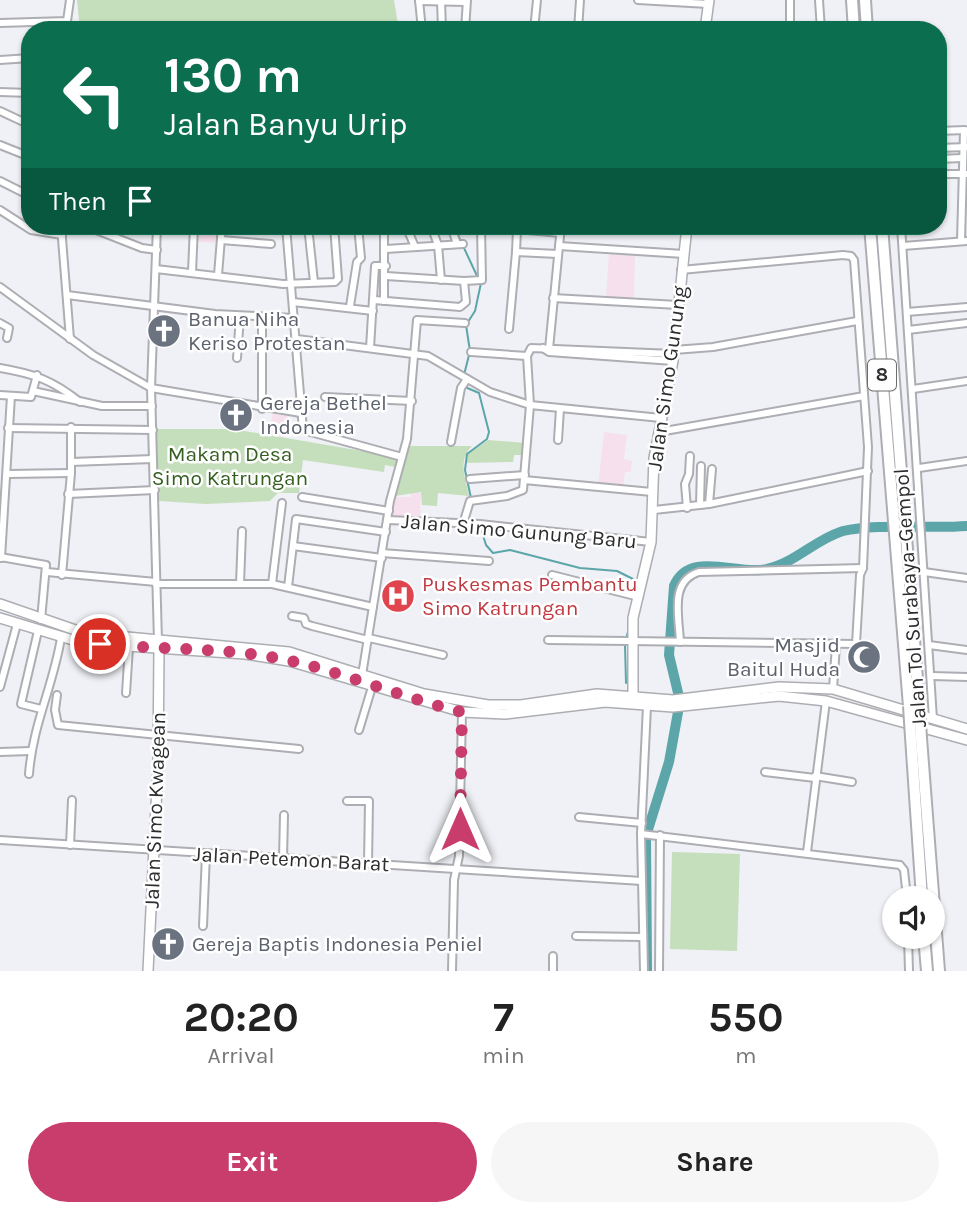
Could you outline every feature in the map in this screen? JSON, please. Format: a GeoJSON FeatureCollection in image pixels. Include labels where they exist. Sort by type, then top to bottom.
{"type":"FeatureCollection","features":[{"type":"Feature","properties":{"kind":"highway"},"geometry":{"type":"LineString","coordinates":[[852,0],[853,21]]}},
{"type":"Feature","properties":{"kind":"highway"},"geometry":{"type":"LineString","coordinates":[[865,0],[866,21]]}},
{"type":"Feature","properties":{"kind":"highway","name":"Jalan Tol Surabaya–Gempol"},"geometry":{"type":"LineString","coordinates":[[871,235],[914,705],[922,886]]}},
{"type":"Feature","properties":{"kind":"highway","name":"Jalan Tol Surabaya–Gempol"},"geometry":{"type":"LineString","coordinates":[[883,235],[899,528]]}},
{"type":"Feature","properties":{"kind":"highway","name":"Jalan Tol Surabaya–Gempol"},"geometry":{"type":"LineString","coordinates":[[916,738],[939,971]]}},
{"type":"Feature","properties":{"kind":"highway"},"geometry":{"type":"LineString","coordinates":[[925,949],[927,971]]}},
{"type":"Feature","properties":{"kind":"main road"},"geometry":{"type":"LineString","coordinates":[[706,21],[708,2]]}},
{"type":"Feature","properties":{"kind":"main road","name":"Jalan Simo Gunung"},"geometry":{"type":"LineString","coordinates":[[633,694],[627,641],[651,542],[654,510],[652,492],[661,418],[673,355],[686,235]]}},
{"type":"Feature","properties":{"kind":"main road"},"geometry":{"type":"LineString","coordinates":[[0,604],[84,634],[319,659],[424,694],[488,705],[532,704],[597,694],[633,694],[673,704]]}},
{"type":"Feature","properties":{"kind":"main road"},"geometry":{"type":"LineString","coordinates":[[0,618],[61,638],[130,647],[158,641]]}},
{"type":"Feature","properties":{"kind":"main road","name":"Jalan Simo Kwagean"},"geometry":{"type":"LineString","coordinates":[[148,971],[159,733],[158,641]]}},
{"type":"Feature","properties":{"kind":"main road"},"geometry":{"type":"LineString","coordinates":[[261,652],[462,712],[505,715],[605,702],[647,706],[779,691],[833,689],[967,729]]}},
{"type":"Feature","properties":{"kind":"main road"},"geometry":{"type":"LineString","coordinates":[[779,691],[967,740]]}},
{"type":"Feature","properties":{"kind":"street"},"geometry":{"type":"LineString","coordinates":[[66,21],[70,0]]}},
{"type":"Feature","properties":{"kind":"street"},"geometry":{"type":"LineString","coordinates":[[421,21],[419,0],[466,1],[465,21]]}},
{"type":"Feature","properties":{"kind":"street"},"geometry":{"type":"LineString","coordinates":[[535,21],[537,0]]}},
{"type":"Feature","properties":{"kind":"street"},"geometry":{"type":"LineString","coordinates":[[579,21],[580,0]]}},
{"type":"Feature","properties":{"kind":"street"},"geometry":{"type":"LineString","coordinates":[[638,0],[708,2]]}},
{"type":"Feature","properties":{"kind":"street"},"geometry":{"type":"LineString","coordinates":[[790,0],[790,21]]}},
{"type":"Feature","properties":{"kind":"street"},"geometry":{"type":"LineString","coordinates":[[819,0],[820,21]]}},
{"type":"Feature","properties":{"kind":"street"},"geometry":{"type":"LineString","coordinates":[[441,1],[442,21]]}},
{"type":"Feature","properties":{"kind":"street"},"geometry":{"type":"LineString","coordinates":[[0,23],[21,25]]}},
{"type":"Feature","properties":{"kind":"street"},"geometry":{"type":"LineString","coordinates":[[0,60],[21,59]]}},
{"type":"Feature","properties":{"kind":"street"},"geometry":{"type":"LineString","coordinates":[[0,92],[21,93]]}},
{"type":"Feature","properties":{"kind":"street"},"geometry":{"type":"LineString","coordinates":[[0,111],[21,121]]}},
{"type":"Feature","properties":{"kind":"street"},"geometry":{"type":"LineString","coordinates":[[902,246],[964,241],[966,130],[947,131]]}},
{"type":"Feature","properties":{"kind":"street"},"geometry":{"type":"LineString","coordinates":[[0,145],[21,153]]}},
{"type":"Feature","properties":{"kind":"street"},"geometry":{"type":"LineString","coordinates":[[947,157],[964,152]]}},
{"type":"Feature","properties":{"kind":"street"},"geometry":{"type":"LineString","coordinates":[[0,181],[21,192]]}},
{"type":"Feature","properties":{"kind":"street"},"geometry":{"type":"LineString","coordinates":[[0,210],[21,224]]}},
{"type":"Feature","properties":{"kind":"street"},"geometry":{"type":"LineString","coordinates":[[62,235],[70,339]]}},
{"type":"Feature","properties":{"kind":"street"},"geometry":{"type":"LineString","coordinates":[[109,235],[142,248],[157,250]]}},
{"type":"Feature","properties":{"kind":"street"},"geometry":{"type":"LineString","coordinates":[[157,235],[151,388],[158,641]]}},
{"type":"Feature","properties":{"kind":"street"},"geometry":{"type":"LineString","coordinates":[[192,272],[194,235]]}},
{"type":"Feature","properties":{"kind":"street"},"geometry":{"type":"LineString","coordinates":[[218,275],[221,235]]}},
{"type":"Feature","properties":{"kind":"street"},"geometry":{"type":"LineString","coordinates":[[287,235],[301,413],[305,432],[402,457]]}},
{"type":"Feature","properties":{"kind":"street"},"geometry":{"type":"LineString","coordinates":[[309,235],[314,282]]}},
{"type":"Feature","properties":{"kind":"street"},"geometry":{"type":"LineString","coordinates":[[156,269],[292,284],[335,282],[338,279],[335,235]]}},
{"type":"Feature","properties":{"kind":"street"},"geometry":{"type":"LineString","coordinates":[[350,306],[357,262],[361,258],[359,235]]}},
{"type":"Feature","properties":{"kind":"street"},"geometry":{"type":"LineString","coordinates":[[384,301],[385,235]]}},
{"type":"Feature","properties":{"kind":"street"},"geometry":{"type":"LineString","coordinates":[[409,235],[415,247]]}},
{"type":"Feature","properties":{"kind":"street"},"geometry":{"type":"LineString","coordinates":[[434,235],[438,245],[441,280]]}},
{"type":"Feature","properties":{"kind":"street"},"geometry":{"type":"LineString","coordinates":[[386,249],[460,244],[455,235]]}},
{"type":"Feature","properties":{"kind":"street"},"geometry":{"type":"LineString","coordinates":[[386,276],[480,281],[481,235]]}},
{"type":"Feature","properties":{"kind":"street"},"geometry":{"type":"LineString","coordinates":[[509,329],[517,235]]}},
{"type":"Feature","properties":{"kind":"street"},"geometry":{"type":"LineString","coordinates":[[547,349],[560,235]]}},
{"type":"Feature","properties":{"kind":"street"},"geometry":{"type":"LineString","coordinates":[[901,235],[919,468],[933,719]]}},
{"type":"Feature","properties":{"kind":"street"},"geometry":{"type":"LineString","coordinates":[[221,240],[271,244]]}},
{"type":"Feature","properties":{"kind":"street"},"geometry":{"type":"LineString","coordinates":[[516,252],[559,250],[684,254]]}},
{"type":"Feature","properties":{"kind":"street"},"geometry":{"type":"LineString","coordinates":[[548,640],[856,644],[868,471],[856,277],[851,256],[681,270]]}},
{"type":"Feature","properties":{"kind":"street"},"geometry":{"type":"LineString","coordinates":[[370,348],[374,266],[386,266]]}},
{"type":"Feature","properties":{"kind":"street"},"geometry":{"type":"LineString","coordinates":[[374,300],[460,307],[466,302],[464,281]]}},
{"type":"Feature","properties":{"kind":"street"},"geometry":{"type":"LineString","coordinates":[[0,287],[70,339],[151,388],[262,409],[301,413]]}},
{"type":"Feature","properties":{"kind":"street"},"geometry":{"type":"LineString","coordinates":[[66,295],[240,316],[294,318]]}},
{"type":"Feature","properties":{"kind":"street"},"geometry":{"type":"LineString","coordinates":[[553,298],[678,305]]}},
{"type":"Feature","properties":{"kind":"street"},"geometry":{"type":"LineString","coordinates":[[293,302],[350,306],[373,311]]}},
{"type":"Feature","properties":{"kind":"street"},"geometry":{"type":"LineString","coordinates":[[907,312],[967,307]]}},
{"type":"Feature","properties":{"kind":"street"},"geometry":{"type":"LineString","coordinates":[[237,358],[240,316]]}},
{"type":"Feature","properties":{"kind":"street"},"geometry":{"type":"LineString","coordinates":[[262,318],[262,409]]}},
{"type":"Feature","properties":{"kind":"street"},"geometry":{"type":"LineString","coordinates":[[362,675],[389,511],[412,401],[418,319],[465,323]]}},
{"type":"Feature","properties":{"kind":"street"},"geometry":{"type":"LineString","coordinates":[[466,524],[471,501],[521,492],[530,405],[527,356],[531,349],[673,355],[857,321]]}},
{"type":"Feature","properties":{"kind":"street"},"geometry":{"type":"LineString","coordinates":[[0,323],[9,328],[6,338]]}},
{"type":"Feature","properties":{"kind":"street"},"geometry":{"type":"LineString","coordinates":[[908,330],[967,323]]}},
{"type":"Feature","properties":{"kind":"street"},"geometry":{"type":"LineString","coordinates":[[297,339],[414,352],[444,363],[464,380],[505,398],[530,405],[661,418]]}},
{"type":"Feature","properties":{"kind":"street"},"geometry":{"type":"LineString","coordinates":[[471,352],[527,356]]}},
{"type":"Feature","properties":{"kind":"street"},"geometry":{"type":"LineString","coordinates":[[0,368],[37,375],[56,383],[82,403]]}},
{"type":"Feature","properties":{"kind":"street"},"geometry":{"type":"LineString","coordinates":[[0,395],[30,398],[37,375]]}},
{"type":"Feature","properties":{"kind":"street"},"geometry":{"type":"LineString","coordinates":[[450,442],[464,380]]}},
{"type":"Feature","properties":{"kind":"street"},"geometry":{"type":"LineString","coordinates":[[913,389],[967,381]]}},
{"type":"Feature","properties":{"kind":"street"},"geometry":{"type":"LineString","coordinates":[[33,391],[82,403],[152,406]]}},
{"type":"Feature","properties":{"kind":"street"},"geometry":{"type":"LineString","coordinates":[[11,396],[4,455],[8,474],[1,557],[44,564],[47,572],[41,620]]}},
{"type":"Feature","properties":{"kind":"street"},"geometry":{"type":"LineString","coordinates":[[659,432],[864,396]]}},
{"type":"Feature","properties":{"kind":"street"},"geometry":{"type":"LineString","coordinates":[[325,397],[412,401]]}},
{"type":"Feature","properties":{"kind":"street"},"geometry":{"type":"LineString","coordinates":[[558,440],[559,408]]}},
{"type":"Feature","properties":{"kind":"street"},"geometry":{"type":"LineString","coordinates":[[0,423],[8,426],[71,427],[88,431],[153,430]]}},
{"type":"Feature","properties":{"kind":"street"},"geometry":{"type":"LineString","coordinates":[[62,575],[71,473],[71,427]]}},
{"type":"Feature","properties":{"kind":"street"},"geometry":{"type":"LineString","coordinates":[[687,508],[685,484],[690,474],[691,456]]}},
{"type":"Feature","properties":{"kind":"street"},"geometry":{"type":"LineString","coordinates":[[71,462],[153,459]]}},
{"type":"Feature","properties":{"kind":"street"},"geometry":{"type":"LineString","coordinates":[[919,468],[967,461]]}},
{"type":"Feature","properties":{"kind":"street"},"geometry":{"type":"LineString","coordinates":[[700,505],[701,466]]}},
{"type":"Feature","properties":{"kind":"street"},"geometry":{"type":"LineString","coordinates":[[709,504],[712,469]]}},
{"type":"Feature","properties":{"kind":"street"},"geometry":{"type":"LineString","coordinates":[[654,510],[709,504],[868,471]]}},
{"type":"Feature","properties":{"kind":"street"},"geometry":{"type":"LineString","coordinates":[[8,474],[71,473]]}},
{"type":"Feature","properties":{"kind":"street"},"geometry":{"type":"LineString","coordinates":[[470,478],[524,477],[652,492]]}},
{"type":"Feature","properties":{"kind":"street"},"geometry":{"type":"LineString","coordinates":[[68,495],[155,489]]}},
{"type":"Feature","properties":{"kind":"street"},"geometry":{"type":"LineString","coordinates":[[302,497],[389,511]]}},
{"type":"Feature","properties":{"kind":"street"},"geometry":{"type":"LineString","coordinates":[[272,584],[282,503]]}},
{"type":"Feature","properties":{"kind":"street"},"geometry":{"type":"LineString","coordinates":[[288,587],[297,519],[386,532]]}},
{"type":"Feature","properties":{"kind":"street","name":"Jalan Simo Gunung Baru"},"geometry":{"type":"LineString","coordinates":[[388,520],[466,524],[651,542]]}},
{"type":"Feature","properties":{"kind":"street"},"geometry":{"type":"LineString","coordinates":[[240,584],[242,531]]}},
{"type":"Feature","properties":{"kind":"street"},"geometry":{"type":"LineString","coordinates":[[293,547],[489,561]]}},
{"type":"Feature","properties":{"kind":"street"},"geometry":{"type":"LineString","coordinates":[[674,642],[679,587],[688,575],[699,572],[863,568]]}},
{"type":"Feature","properties":{"kind":"street"},"geometry":{"type":"LineString","coordinates":[[47,572],[156,583],[272,584],[373,607]]}},
{"type":"Feature","properties":{"kind":"street"},"geometry":{"type":"LineString","coordinates":[[924,572],[967,578]]}},
{"type":"Feature","properties":{"kind":"street"},"geometry":{"type":"LineString","coordinates":[[552,575],[637,596]]}},
{"type":"Feature","properties":{"kind":"street"},"geometry":{"type":"LineString","coordinates":[[292,615],[304,618],[306,624],[312,626],[443,655]]}},
{"type":"Feature","properties":{"kind":"street"},"geometry":{"type":"LineString","coordinates":[[0,687],[18,624]]}},
{"type":"Feature","properties":{"kind":"street"},"geometry":{"type":"LineString","coordinates":[[38,631],[21,704],[41,709]]}},
{"type":"Feature","properties":{"kind":"street"},"geometry":{"type":"LineString","coordinates":[[29,774],[31,751],[41,709],[50,690],[61,638]]}},
{"type":"Feature","properties":{"kind":"street"},"geometry":{"type":"LineString","coordinates":[[833,689],[836,645]]}},
{"type":"Feature","properties":{"kind":"street"},"geometry":{"type":"LineString","coordinates":[[929,645],[967,650]]}},
{"type":"Feature","properties":{"kind":"street"},"geometry":{"type":"LineString","coordinates":[[126,693],[130,647]]}},
{"type":"Feature","properties":{"kind":"street"},"geometry":{"type":"LineString","coordinates":[[932,676],[967,677]]}},
{"type":"Feature","properties":{"kind":"street"},"geometry":{"type":"LineString","coordinates":[[359,730],[372,687]]}},
{"type":"Feature","properties":{"kind":"street"},"geometry":{"type":"LineString","coordinates":[[57,695],[54,710],[58,725],[128,733],[159,733],[299,750]]}},
{"type":"Feature","properties":{"kind":"street"},"geometry":{"type":"LineString","coordinates":[[807,852],[825,701]]}},
{"type":"Feature","properties":{"kind":"street"},"geometry":{"type":"LineString","coordinates":[[644,971],[642,822],[647,706]]}},
{"type":"Feature","properties":{"kind":"street"},"geometry":{"type":"LineString","coordinates":[[452,971],[456,869],[460,856],[462,712]]}},
{"type":"Feature","properties":{"kind":"street"},"geometry":{"type":"LineString","coordinates":[[0,752],[31,751]]}},
{"type":"Feature","properties":{"kind":"street"},"geometry":{"type":"LineString","coordinates":[[765,772],[852,782]]}},
{"type":"Feature","properties":{"kind":"street"},"geometry":{"type":"LineString","coordinates":[[70,845],[72,800]]}},
{"type":"Feature","properties":{"kind":"street"},"geometry":{"type":"LineString","coordinates":[[347,800],[369,801],[368,864]]}},
{"type":"Feature","properties":{"kind":"street"},"geometry":{"type":"LineString","coordinates":[[283,859],[284,815]]}},
{"type":"Feature","properties":{"kind":"street"},"geometry":{"type":"LineString","coordinates":[[579,817],[642,822]]}},
{"type":"Feature","properties":{"kind":"street"},"geometry":{"type":"LineString","coordinates":[[643,834],[807,852],[902,866],[905,886]]}},
{"type":"Feature","properties":{"kind":"street"},"geometry":{"type":"LineString","coordinates":[[658,835],[659,971]]}},
{"type":"Feature","properties":{"kind":"street","name":"Jalan Petemon Barat"},"geometry":{"type":"LineString","coordinates":[[0,841],[642,881]]}},
{"type":"Feature","properties":{"kind":"street"},"geometry":{"type":"LineString","coordinates":[[203,926],[206,854]]}},
{"type":"Feature","properties":{"kind":"street"},"geometry":{"type":"LineString","coordinates":[[576,936],[642,937]]}},
{"type":"Feature","properties":{"kind":"street"},"geometry":{"type":"LineString","coordinates":[[908,949],[909,971]]}},
{"type":"Feature","properties":{"kind":"street"},"geometry":{"type":"LineString","coordinates":[[553,956],[553,971]]}},
{"type":"Feature","properties":{"kind":"shaded area"},"geometry":{"type":"Polygon","coordinates":[[[194,235],[220,235],[220,243],[194,242],[194,235]]]}},
{"type":"Feature","properties":{"kind":"shaded area"},"geometry":{"type":"Polygon","coordinates":[[[609,253],[635,255],[634,298],[606,297],[609,253]]]}},
{"type":"Feature","properties":{"kind":"shaded area"},"geometry":{"type":"Polygon","coordinates":[[[273,412],[288,415],[285,437],[269,434],[273,412]]]}},
{"type":"Feature","properties":{"kind":"shaded area"},"geometry":{"type":"Polygon","coordinates":[[[604,432],[627,435],[624,459],[632,461],[631,472],[625,472],[623,489],[598,486],[604,432]]]}},
{"type":"Feature","properties":{"kind":"shaded area"},"geometry":{"type":"Polygon","coordinates":[[[411,492],[421,493],[420,521],[391,519],[393,497],[411,497],[411,492]]]}},
{"type":"Feature","properties":{"kind":"green space"},"geometry":{"type":"Polygon","coordinates":[[[77,0],[394,0],[398,21],[79,21],[77,0]]]}},
{"type":"Feature","properties":{"kind":"green space","name":"Makam Desa Simo Katrungan"},"geometry":{"type":"Polygon","coordinates":[[[156,429],[233,429],[397,457],[395,467],[385,465],[384,472],[303,460],[299,493],[278,493],[270,501],[206,504],[159,501],[156,429]]]}},
{"type":"Feature","properties":{"kind":"green space"},"geometry":{"type":"Polygon","coordinates":[[[488,440],[526,443],[524,455],[514,455],[513,462],[466,463],[467,455],[488,440]]]}},
{"type":"Feature","properties":{"kind":"green space"},"geometry":{"type":"Polygon","coordinates":[[[409,446],[472,446],[467,452],[464,464],[469,496],[438,493],[437,506],[422,505],[421,492],[395,496],[409,446]]]}},
{"type":"Feature","properties":{"kind":"green space"},"geometry":{"type":"Polygon","coordinates":[[[672,852],[740,854],[737,951],[670,949],[672,852]]]}},
{"type":"Feature","properties":{"kind":"waterway"},"geometry":{"type":"LineString","coordinates":[[458,235],[478,278]]}},
{"type":"Feature","properties":{"kind":"waterway"},"geometry":{"type":"LineString","coordinates":[[464,375],[470,351],[466,325],[475,311],[481,283]]}},
{"type":"Feature","properties":{"kind":"waterway"},"geometry":{"type":"LineString","coordinates":[[465,387],[479,393],[489,432],[487,439],[467,454],[465,470],[471,498]]}},
{"type":"Feature","properties":{"kind":"waterway"},"geometry":{"type":"LineString","coordinates":[[647,971],[646,836],[669,762],[680,701],[669,655],[674,586],[681,575],[702,566],[767,569],[787,562],[824,539],[843,531],[887,527],[967,526]]}},
{"type":"Feature","properties":{"kind":"waterway"},"geometry":{"type":"LineString","coordinates":[[470,527],[482,532],[486,545],[493,553],[510,550],[580,568],[617,571],[639,582]]}},
{"type":"Feature","properties":{"kind":"waterway"},"geometry":{"type":"LineString","coordinates":[[626,639],[629,628]]}},
{"type":"Feature","properties":{"kind":"waterway"},"geometry":{"type":"LineString","coordinates":[[625,645],[626,683]]}},
{"type":"Feature","properties":{"kind":"place","name":"Banua Niha Keriso Protestan"},"geometry":{"type":"Point","coordinates":[164,331]}},
{"type":"Feature","properties":{"kind":"place","name":"Gereja Bethel Indonesia"},"geometry":{"type":"Point","coordinates":[236,415]}},
{"type":"Feature","properties":{"kind":"place","name":"Puskesmas Pembantu Simo Katrungan"},"geometry":{"type":"Point","coordinates":[398,596]}},
{"type":"Feature","properties":{"kind":"place","name":"Masjid Baitul Huda"},"geometry":{"type":"Point","coordinates":[864,657]}},
{"type":"Feature","properties":{"kind":"place","name":"Gereja Baptis Indonesia Peniel"},"geometry":{"type":"Point","coordinates":[168,944]}},
{"type":"Feature","properties":{"kind":"route"},"geometry":{"type":"LineString","coordinates":[[100,644],[264,656],[318,668],[372,687],[462,712],[460,829]]}}]}
